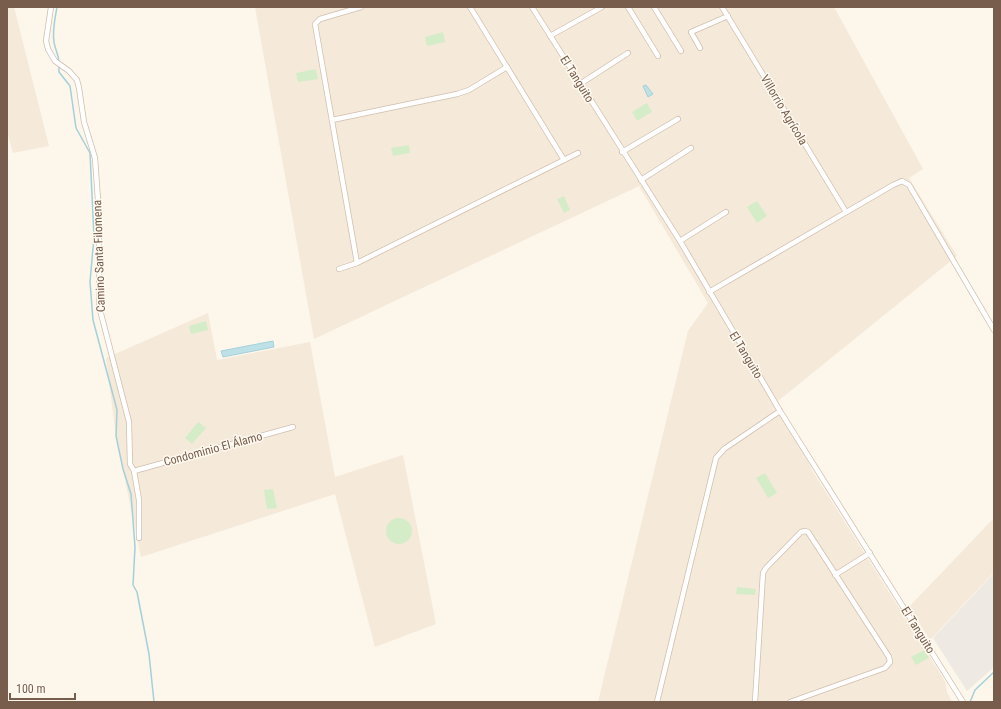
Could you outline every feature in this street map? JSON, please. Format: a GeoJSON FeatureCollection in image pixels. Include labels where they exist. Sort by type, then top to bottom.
{"type":"FeatureCollection","features":[{"type":"Feature","properties":{"kind":"street","name":"Camino Santa Filomena"},"geometry":{"type":"LineString","coordinates":[[51,7],[46,41],[49,53],[59,64],[73,74],[79,88],[83,117],[95,158],[99,214],[99,306],[129,422],[130,464],[134,472],[140,500],[139,538]]}},
{"type":"Feature","properties":{"kind":"street"},"geometry":{"type":"LineString","coordinates":[[470,7],[564,160]]}},
{"type":"Feature","properties":{"kind":"street","name":"El Tanguito"},"geometry":{"type":"LineString","coordinates":[[532,7],[622,152],[680,241],[780,411],[963,702]]}},
{"type":"Feature","properties":{"kind":"street"},"geometry":{"type":"LineString","coordinates":[[550,36],[602,7]]}},
{"type":"Feature","properties":{"kind":"street"},"geometry":{"type":"LineString","coordinates":[[628,7],[658,56]]}},
{"type":"Feature","properties":{"kind":"street"},"geometry":{"type":"LineString","coordinates":[[654,7],[681,51]]}},
{"type":"Feature","properties":{"kind":"street","name":"Villorrio Agrícola"},"geometry":{"type":"LineString","coordinates":[[722,7],[846,212]]}},
{"type":"Feature","properties":{"kind":"street"},"geometry":{"type":"LineString","coordinates":[[356,8],[319,19],[315,24],[357,263]]}},
{"type":"Feature","properties":{"kind":"street"},"geometry":{"type":"LineString","coordinates":[[700,48],[691,32],[728,16]]}},
{"type":"Feature","properties":{"kind":"street"},"geometry":{"type":"LineString","coordinates":[[580,84],[628,53]]}},
{"type":"Feature","properties":{"kind":"street"},"geometry":{"type":"LineString","coordinates":[[332,120],[457,94],[469,90],[507,67]]}},
{"type":"Feature","properties":{"kind":"street"},"geometry":{"type":"LineString","coordinates":[[622,152],[678,119]]}},
{"type":"Feature","properties":{"kind":"street"},"geometry":{"type":"LineString","coordinates":[[641,180],[691,148]]}},
{"type":"Feature","properties":{"kind":"street"},"geometry":{"type":"LineString","coordinates":[[339,269],[357,263],[578,153]]}},
{"type":"Feature","properties":{"kind":"street"},"geometry":{"type":"LineString","coordinates":[[709,292],[899,182],[906,182],[994,330]]}},
{"type":"Feature","properties":{"kind":"street"},"geometry":{"type":"LineString","coordinates":[[680,241],[726,212]]}},
{"type":"Feature","properties":{"kind":"street"},"geometry":{"type":"LineString","coordinates":[[657,702],[716,458],[724,449],[780,411]]}},
{"type":"Feature","properties":{"kind":"street","name":"Condominio El Álamo"},"geometry":{"type":"LineString","coordinates":[[134,472],[293,427]]}},
{"type":"Feature","properties":{"kind":"street"},"geometry":{"type":"LineString","coordinates":[[755,702],[765,569],[801,532],[805,531],[808,532],[889,657],[890,664],[885,668],[790,702]]}},
{"type":"Feature","properties":{"kind":"street"},"geometry":{"type":"LineString","coordinates":[[835,575],[870,554]]}},
{"type":"Feature","properties":{"kind":"shaded area"},"geometry":{"type":"Polygon","coordinates":[[[7,7],[14,7],[49,146],[13,153],[7,131],[7,7]]]}},
{"type":"Feature","properties":{"kind":"shaded area"},"geometry":{"type":"Polygon","coordinates":[[[255,7],[834,7],[923,169],[909,178],[957,256],[778,401],[812,470],[945,681],[947,692],[952,702],[598,702],[688,331],[708,303],[639,186],[314,339],[255,7]]]}},
{"type":"Feature","properties":{"kind":"shaded area"},"geometry":{"type":"Polygon","coordinates":[[[208,313],[217,360],[310,342],[335,477],[403,455],[436,624],[375,647],[335,494],[141,557],[116,436],[106,358],[208,313]]]}},
{"type":"Feature","properties":{"kind":"shaded area"},"geometry":{"type":"Polygon","coordinates":[[[994,518],[994,572],[930,640],[909,607],[994,518]]]}},
{"type":"Feature","properties":{"kind":"shaded area"},"geometry":{"type":"Polygon","coordinates":[[[994,573],[994,667],[967,691],[933,638],[994,573]]]}},
{"type":"Feature","properties":{"kind":"green space"},"geometry":{"type":"Polygon","coordinates":[[[443,32],[445,42],[427,46],[425,37],[443,32]]]}},
{"type":"Feature","properties":{"kind":"green space"},"geometry":{"type":"Polygon","coordinates":[[[316,69],[318,79],[298,82],[296,73],[316,69]]]}},
{"type":"Feature","properties":{"kind":"green space"},"geometry":{"type":"Polygon","coordinates":[[[647,103],[652,112],[637,121],[632,112],[647,103]]]}},
{"type":"Feature","properties":{"kind":"green space"},"geometry":{"type":"Polygon","coordinates":[[[409,145],[410,153],[393,156],[391,148],[409,145]]]}},
{"type":"Feature","properties":{"kind":"green space"},"geometry":{"type":"Polygon","coordinates":[[[564,196],[570,210],[564,213],[557,199],[564,196]]]}},
{"type":"Feature","properties":{"kind":"green space"},"geometry":{"type":"Polygon","coordinates":[[[757,201],[767,216],[757,223],[747,207],[757,201]]]}},
{"type":"Feature","properties":{"kind":"green space"},"geometry":{"type":"Polygon","coordinates":[[[206,321],[208,330],[191,334],[189,326],[206,321]]]}},
{"type":"Feature","properties":{"kind":"green space"},"geometry":{"type":"Polygon","coordinates":[[[198,422],[206,428],[192,444],[185,438],[198,422]]]}},
{"type":"Feature","properties":{"kind":"green space"},"geometry":{"type":"Polygon","coordinates":[[[765,473],[777,493],[768,498],[756,478],[765,473]]]}},
{"type":"Feature","properties":{"kind":"green space"},"geometry":{"type":"Polygon","coordinates":[[[273,489],[277,508],[267,509],[264,490],[273,489]]]}},
{"type":"Feature","properties":{"kind":"green space"},"geometry":{"type":"Polygon","coordinates":[[[399,518],[408,522],[412,531],[408,540],[399,544],[390,540],[386,531],[390,522],[399,518]]]}},
{"type":"Feature","properties":{"kind":"green space"},"geometry":{"type":"Polygon","coordinates":[[[737,587],[756,589],[755,595],[736,594],[737,587]]]}},
{"type":"Feature","properties":{"kind":"green space"},"geometry":{"type":"Polygon","coordinates":[[[924,650],[929,658],[916,665],[911,657],[924,650]]]}},
{"type":"Feature","properties":{"kind":"water"},"geometry":{"type":"Polygon","coordinates":[[[646,85],[653,94],[648,97],[643,86],[646,85]]]}},
{"type":"Feature","properties":{"kind":"water"},"geometry":{"type":"Polygon","coordinates":[[[273,341],[274,347],[223,357],[221,351],[273,341]]]}},
{"type":"Feature","properties":{"kind":"waterway"},"geometry":{"type":"LineString","coordinates":[[57,7],[53,38],[59,63]]}},
{"type":"Feature","properties":{"kind":"waterway"},"geometry":{"type":"LineString","coordinates":[[59,67],[59,72],[70,86],[76,128],[90,153],[94,237],[90,282],[93,320],[117,410],[116,436],[123,469],[131,494],[135,547],[133,585],[137,592],[149,654],[154,702]]}},
{"type":"Feature","properties":{"kind":"waterway"},"geometry":{"type":"LineString","coordinates":[[970,702],[975,690],[994,672]]}}]}
